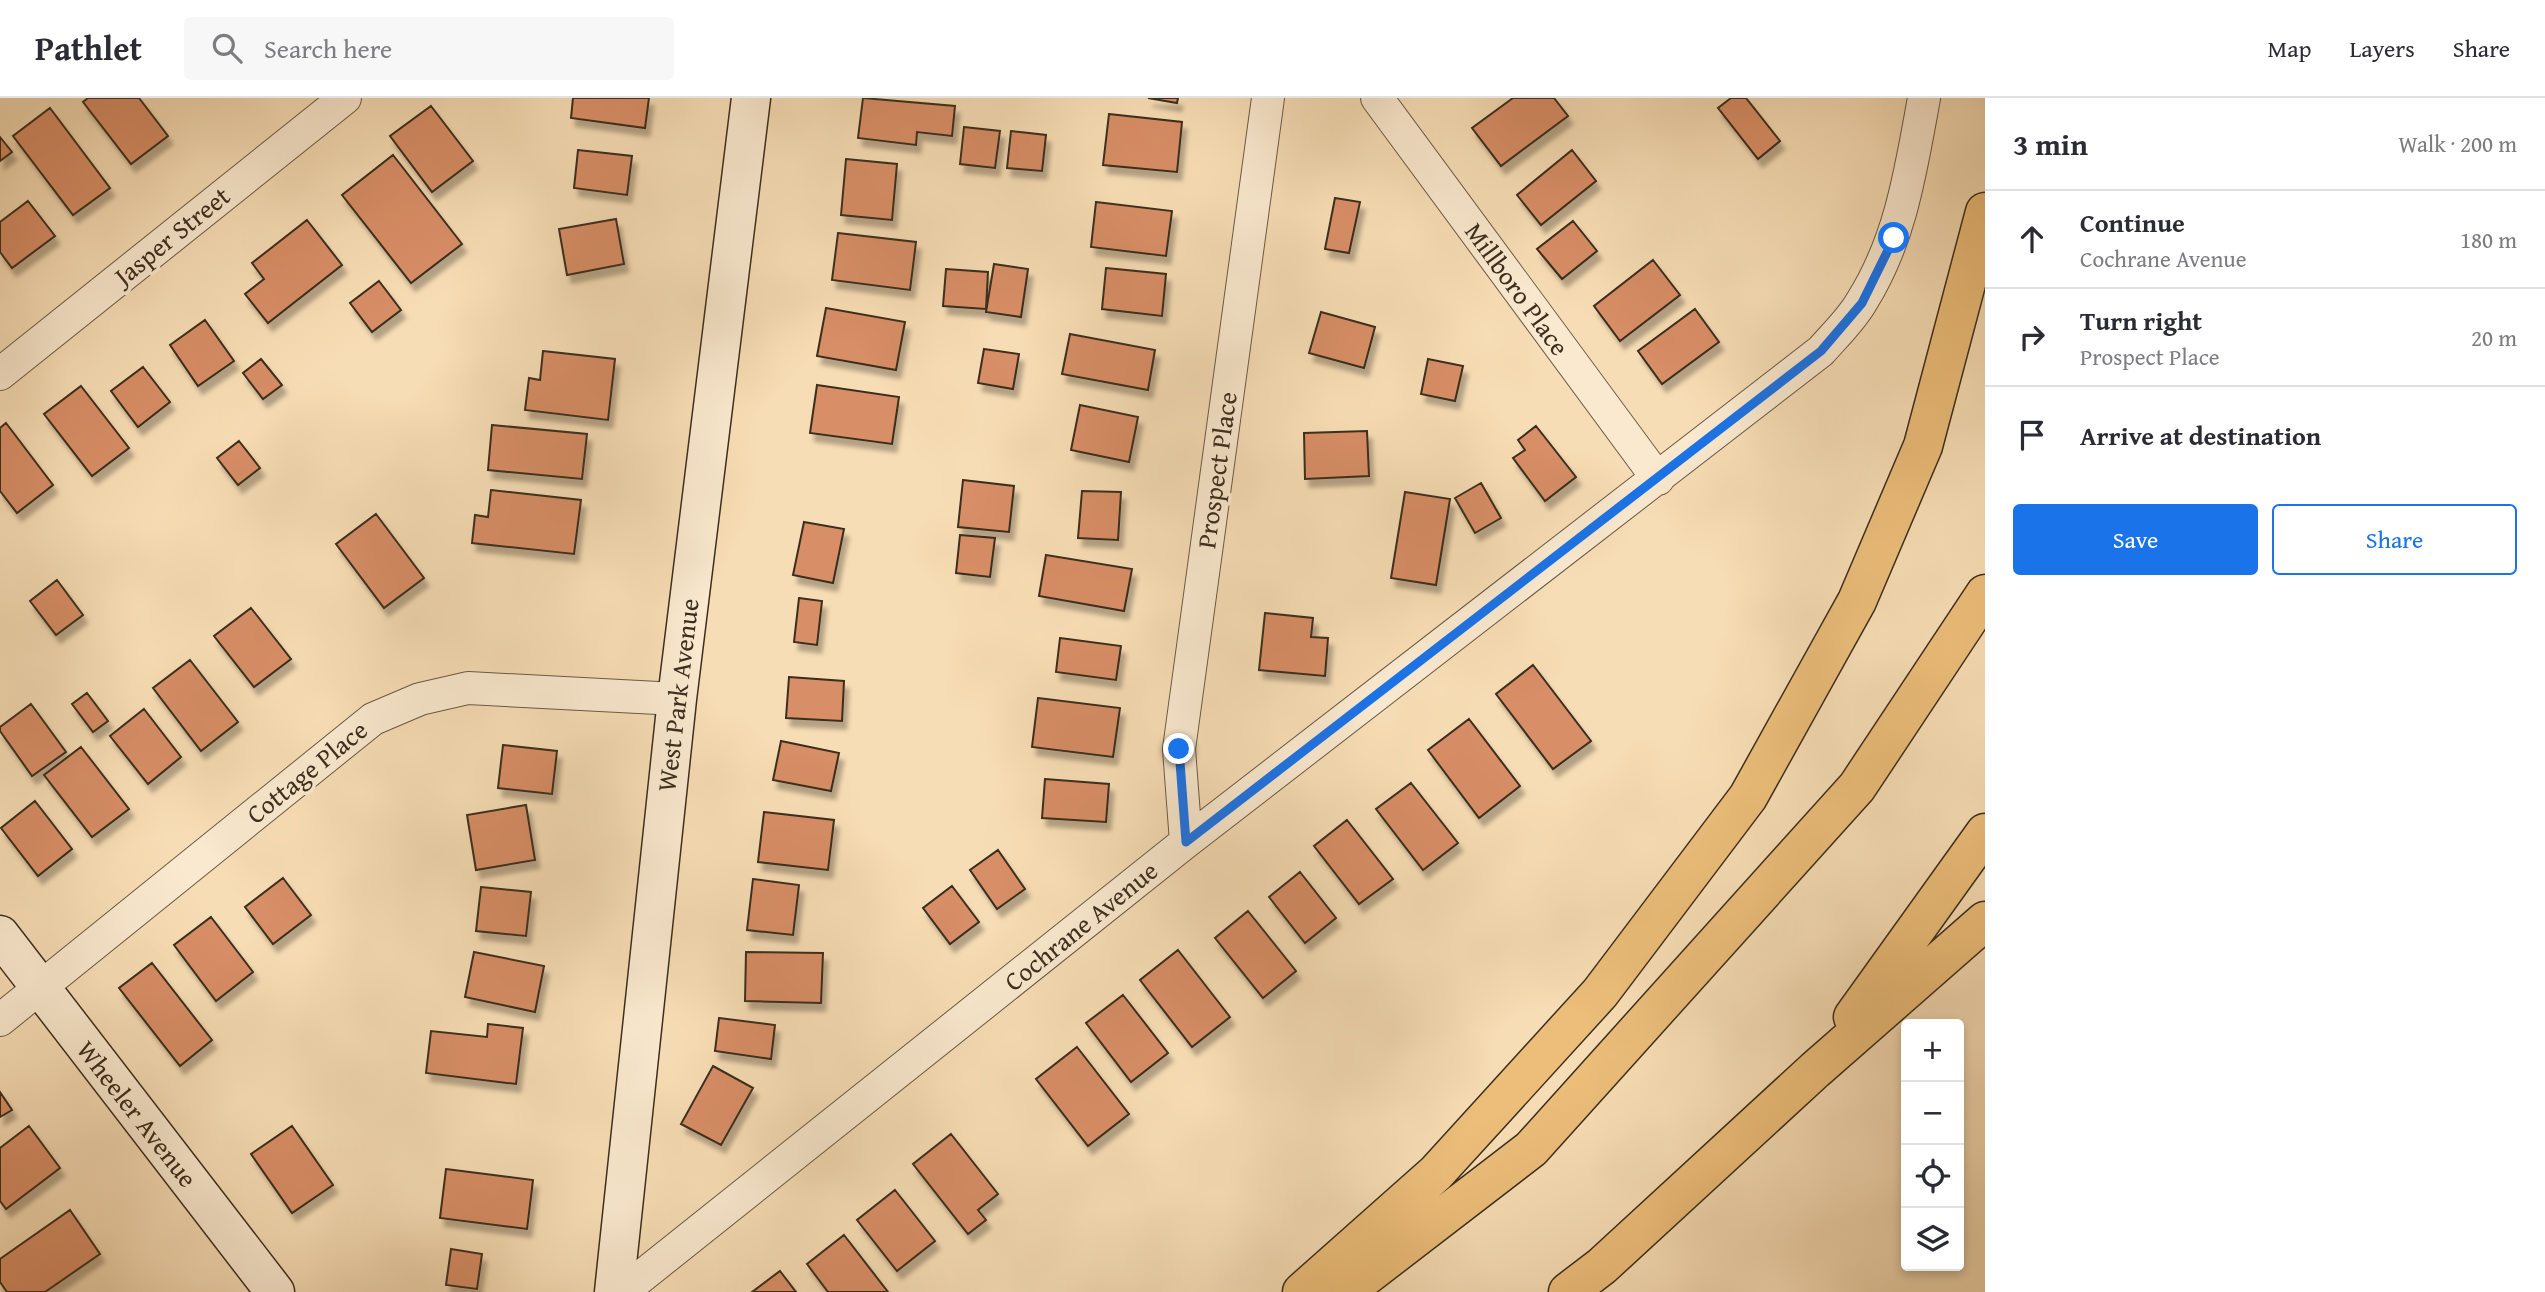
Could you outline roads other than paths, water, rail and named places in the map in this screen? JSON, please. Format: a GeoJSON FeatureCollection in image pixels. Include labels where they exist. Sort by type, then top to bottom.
{"type":"FeatureCollection","features":[{"type":"Feature","properties":{"kind":"highway"},"geometry":{"type":"LineString","coordinates":[[1302,1292],[1436,1172],[1600,993],[1748,797],[1857,601],[1923,446],[1985,212]]}},
{"type":"Feature","properties":{"kind":"highway"},"geometry":{"type":"LineString","coordinates":[[1345,1292],[1531,1149],[1857,787],[1985,594]]}},
{"type":"Feature","properties":{"kind":"highway"},"geometry":{"type":"LineString","coordinates":[[1815,1069],[1985,833]]}},
{"type":"Feature","properties":{"kind":"highway"},"geometry":{"type":"LineString","coordinates":[[1568,1292],[1602,1266],[1815,1069],[1985,921]]}},
{"type":"Feature","properties":{"kind":"street","name":"Jasper Street"},"geometry":{"type":"LineString","coordinates":[[0,374],[345,98]]}},
{"type":"Feature","properties":{"kind":"street","name":"West Park Avenue"},"geometry":{"type":"LineString","coordinates":[[614,1292],[677,699],[751,98]]}},
{"type":"Feature","properties":{"kind":"street","name":"Prospect Place"},"geometry":{"type":"LineString","coordinates":[[1186,842],[1179,749],[1268,98]]}},
{"type":"Feature","properties":{"kind":"street","name":"Millboro Place"},"geometry":{"type":"LineString","coordinates":[[1377,98],[1658,479]]}},
{"type":"Feature","properties":{"kind":"street","name":"Cochrane Avenue"},"geometry":{"type":"LineString","coordinates":[[622,1292],[1186,842],[1821,351],[1862,303],[1894,238],[1907,191],[1924,98]]}},
{"type":"Feature","properties":{"kind":"street","name":"Cottage Place"},"geometry":{"type":"LineString","coordinates":[[0,1020],[373,719],[420,699],[468,688],[677,699]]}},
{"type":"Feature","properties":{"kind":"street","name":"Wheeler Avenue"},"geometry":{"type":"LineString","coordinates":[[0,935],[275,1292]]}}]}
